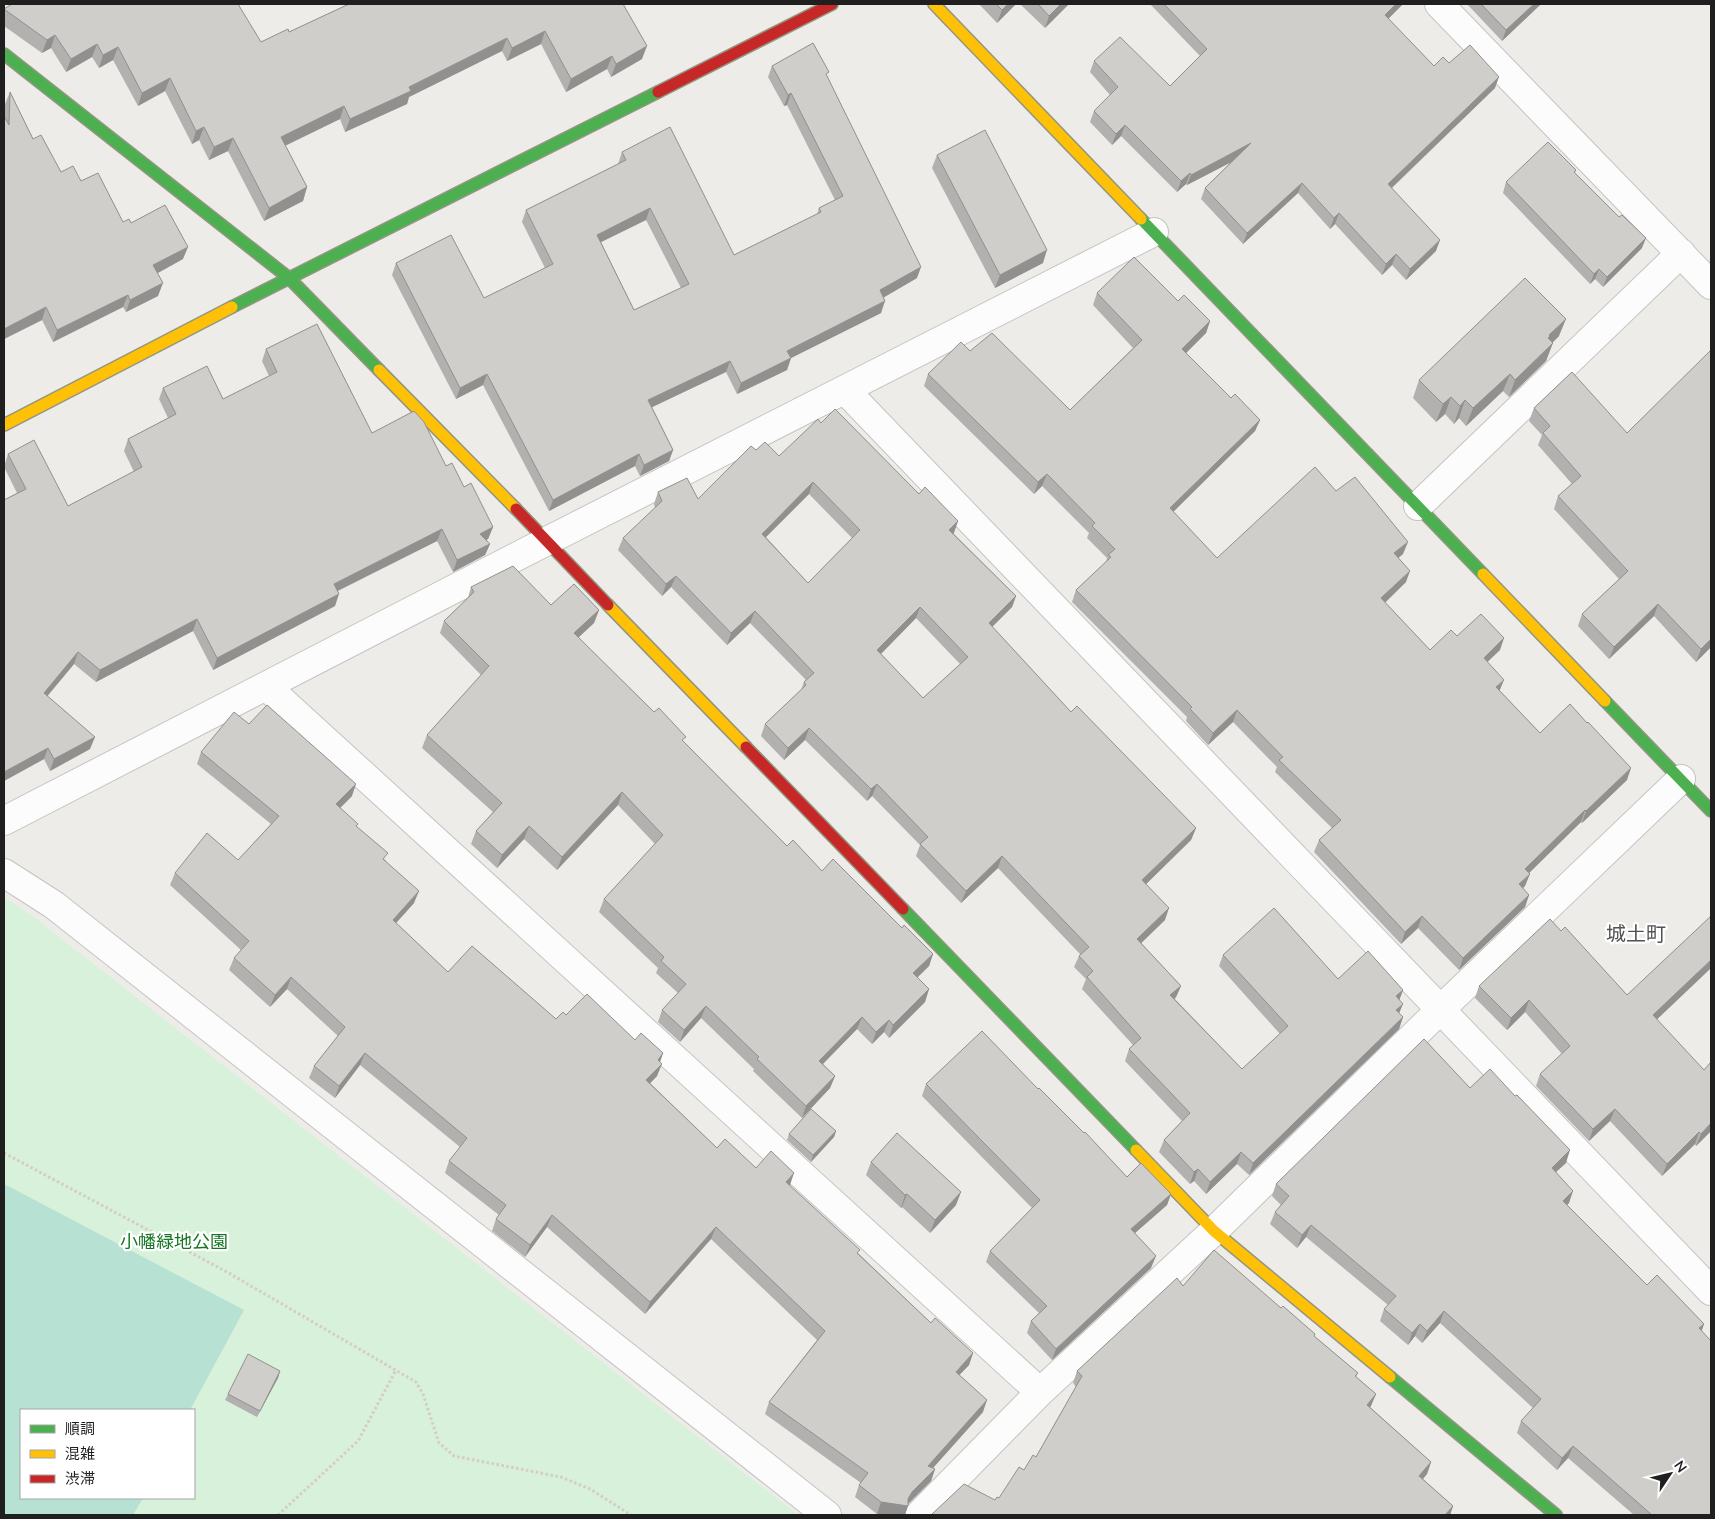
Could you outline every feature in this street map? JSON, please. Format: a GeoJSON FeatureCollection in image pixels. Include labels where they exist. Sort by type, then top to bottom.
{"type":"FeatureCollection","features":[{"type":"Feature","properties":{"kind":"street"},"geometry":{"type":"LineString","coordinates":[[4,425],[289,278],[832,4]]}},
{"type":"Feature","properties":{"kind":"street"},"geometry":{"type":"LineString","coordinates":[[934,4],[1711,811]]}},
{"type":"Feature","properties":{"kind":"street"},"geometry":{"type":"LineString","coordinates":[[1439,4],[1711,285]]}},
{"type":"Feature","properties":{"kind":"street"},"geometry":{"type":"LineString","coordinates":[[4,54],[289,278],[547,541],[1214,1231],[1556,1515]]}},
{"type":"Feature","properties":{"kind":"street"},"geometry":{"type":"LineString","coordinates":[[4,821],[547,541],[1154,232]]}},
{"type":"Feature","properties":{"kind":"street"},"geometry":{"type":"LineString","coordinates":[[1418,506],[1681,253]]}},
{"type":"Feature","properties":{"kind":"street"},"geometry":{"type":"LineString","coordinates":[[845,390],[1711,1291]]}},
{"type":"Feature","properties":{"kind":"street"},"geometry":{"type":"LineString","coordinates":[[267,687],[1040,1392]]}},
{"type":"Feature","properties":{"kind":"street"},"geometry":{"type":"LineString","coordinates":[[919,1515],[1040,1392],[1214,1231],[1440,1010],[1681,779]]}},
{"type":"Feature","properties":{"kind":"street"},"geometry":{"type":"LineString","coordinates":[[4,873],[62,911],[826,1515]]}},
{"type":"Feature","properties":{"kind":"path"},"geometry":{"type":"LineString","coordinates":[[4,1153],[226,1272],[416,1382],[439,1444],[454,1456],[561,1478],[590,1489],[631,1515]]}},
{"type":"Feature","properties":{"kind":"path"},"geometry":{"type":"LineString","coordinates":[[278,1515],[358,1441],[396,1370]]}},
{"type":"Feature","properties":{"kind":"green space","name":"小幡緑地公園"},"geometry":{"type":"Polygon","coordinates":[[[4,897],[31,915],[798,1515],[4,1515],[4,897]]]}},
{"type":"Feature","properties":{"kind":"green space"},"geometry":{"type":"Polygon","coordinates":[[[4,1184],[244,1310],[191,1409],[20,1409],[20,1499],[142,1499],[133,1515],[4,1515],[4,1184]]]}},
{"type":"Feature","properties":{"kind":"building"},"geometry":{"type":"Polygon","coordinates":[[[12,4],[238,4],[261,42],[288,29],[289,32],[349,4],[623,4],[647,46],[616,64],[612,56],[571,79],[545,31],[512,48],[507,38],[409,87],[411,91],[350,119],[344,106],[281,137],[307,187],[269,208],[233,138],[214,147],[204,127],[196,131],[170,78],[142,93],[118,47],[103,55],[97,44],[71,59],[55,35],[47,40],[4,9],[12,4]]]}},
{"type":"Feature","properties":{"kind":"building"},"geometry":{"type":"Polygon","coordinates":[[[996,4],[1008,4],[1002,10],[996,4]]]}},
{"type":"Feature","properties":{"kind":"building"},"geometry":{"type":"Polygon","coordinates":[[[1038,4],[1061,4],[1049,16],[1038,4]]]}},
{"type":"Feature","properties":{"kind":"building"},"geometry":{"type":"Polygon","coordinates":[[[1164,4],[1396,4],[1385,15],[1434,66],[1443,57],[1449,63],[1470,45],[1499,77],[1388,184],[1440,240],[1410,269],[1396,254],[1386,264],[1339,213],[1334,218],[1302,183],[1247,233],[1205,188],[1251,143],[1191,175],[1190,173],[1181,181],[1125,125],[1116,134],[1094,111],[1118,87],[1094,61],[1120,37],[1170,86],[1207,49],[1164,4]]]}},
{"type":"Feature","properties":{"kind":"building"},"geometry":{"type":"Polygon","coordinates":[[[1481,4],[1534,4],[1506,30],[1481,4]]]}},
{"type":"Feature","properties":{"kind":"building"},"geometry":{"type":"Polygon","coordinates":[[[813,43],[829,72],[826,74],[921,267],[880,290],[885,301],[787,351],[791,358],[741,383],[730,361],[648,400],[673,450],[644,465],[639,454],[553,500],[487,374],[460,388],[396,263],[451,235],[484,298],[553,264],[526,210],[626,160],[622,152],[670,127],[734,255],[821,212],[819,208],[843,196],[791,93],[788,95],[772,66],[813,43]],[[650,208],[597,235],[634,310],[689,284],[650,208]]]}},
{"type":"Feature","properties":{"kind":"building"},"geometry":{"type":"Polygon","coordinates":[[[10,92],[33,139],[41,135],[61,172],[73,166],[81,181],[98,173],[123,222],[129,219],[131,223],[165,205],[188,247],[153,265],[163,283],[130,300],[128,295],[57,330],[46,307],[4,329],[4,116],[9,125],[10,92]]]}},
{"type":"Feature","properties":{"kind":"building"},"geometry":{"type":"Polygon","coordinates":[[[985,130],[1047,250],[1000,275],[937,155],[985,130]]]}},
{"type":"Feature","properties":{"kind":"building"},"geometry":{"type":"Polygon","coordinates":[[[1548,142],[1576,170],[1574,172],[1619,217],[1622,215],[1646,238],[1607,277],[1599,269],[1594,274],[1506,182],[1548,142]]]}},
{"type":"Feature","properties":{"kind":"building"},"geometry":{"type":"Polygon","coordinates":[[[1134,257],[1178,301],[1184,295],[1210,321],[1182,349],[1231,398],[1235,394],[1260,420],[1170,508],[1217,558],[1315,467],[1336,491],[1355,477],[1408,542],[1394,553],[1410,571],[1381,598],[1430,650],[1451,630],[1457,636],[1481,614],[1504,638],[1484,658],[1504,680],[1496,687],[1540,733],[1570,704],[1631,768],[1525,869],[1530,874],[1519,884],[1529,895],[1463,958],[1422,916],[1405,932],[1319,840],[1341,820],[1279,760],[1283,757],[1237,710],[1213,733],[1190,709],[1192,707],[1076,590],[1111,557],[1108,555],[1115,549],[1092,526],[1095,523],[1047,474],[1038,482],[928,374],[961,342],[970,351],[992,333],[1070,410],[1142,340],[1097,293],[1134,257]]]}},
{"type":"Feature","properties":{"kind":"building"},"geometry":{"type":"Polygon","coordinates":[[[1525,278],[1566,319],[1549,335],[1548,338],[1553,343],[1515,380],[1510,374],[1473,408],[1465,400],[1460,406],[1451,397],[1443,404],[1419,380],[1525,278]]]}},
{"type":"Feature","properties":{"kind":"building"},"geometry":{"type":"Polygon","coordinates":[[[317,324],[372,433],[414,411],[424,422],[446,466],[452,463],[464,487],[471,483],[493,527],[480,534],[490,544],[457,560],[442,529],[334,584],[339,594],[217,658],[197,619],[100,670],[78,652],[44,693],[95,737],[54,759],[48,748],[4,772],[4,500],[26,489],[8,454],[34,440],[68,506],[142,467],[128,439],[176,414],[163,388],[207,366],[223,399],[277,372],[266,349],[317,324]]]}},
{"type":"Feature","properties":{"kind":"building"},"geometry":{"type":"Polygon","coordinates":[[[1711,350],[1711,639],[1701,649],[1658,604],[1614,647],[1582,614],[1628,571],[1558,496],[1581,476],[1543,433],[1550,426],[1534,408],[1572,372],[1627,433],[1711,350]]]}},
{"type":"Feature","properties":{"kind":"building"},"geometry":{"type":"Polygon","coordinates":[[[835,409],[919,494],[925,487],[958,521],[949,530],[1016,596],[989,623],[1071,712],[1077,706],[1196,828],[1142,880],[1169,908],[1137,939],[1181,986],[1170,995],[1242,1069],[1288,1026],[1223,955],[1274,908],[1338,979],[1368,951],[1403,990],[1396,996],[1403,1004],[1396,1010],[1403,1017],[1253,1163],[1241,1152],[1210,1182],[1198,1169],[1194,1172],[1164,1140],[1190,1113],[1129,1049],[1141,1038],[1087,977],[1093,971],[1079,956],[1089,947],[1002,856],[966,891],[920,844],[928,837],[877,784],[871,789],[809,728],[788,748],[765,724],[806,685],[804,682],[814,673],[755,611],[731,633],[676,576],[666,584],[623,538],[662,501],[658,492],[687,478],[698,499],[751,446],[756,450],[765,442],[779,456],[818,419],[821,423],[835,409]],[[813,482],[762,534],[808,583],[860,530],[813,482]],[[920,607],[877,650],[923,698],[968,657],[920,607]]]}},
{"type":"Feature","properties":{"kind":"building"},"geometry":{"type":"Polygon","coordinates":[[[513,566],[551,605],[574,584],[599,610],[574,633],[654,712],[659,708],[686,737],[682,740],[787,846],[793,840],[822,871],[833,859],[902,928],[904,925],[933,954],[913,973],[929,989],[893,1025],[889,1020],[876,1032],[862,1017],[819,1061],[835,1076],[806,1106],[706,1006],[684,1030],[662,1010],[686,984],[661,961],[664,957],[604,899],[663,835],[622,792],[562,857],[529,826],[502,855],[476,831],[502,803],[427,735],[489,666],[444,621],[474,592],[471,587],[513,566]]]}},
{"type":"Feature","properties":{"kind":"building"},"geometry":{"type":"Polygon","coordinates":[[[267,705],[356,784],[336,804],[358,824],[356,826],[388,853],[383,859],[419,891],[393,920],[448,972],[472,946],[556,1019],[563,1012],[566,1015],[587,994],[635,1040],[641,1033],[663,1053],[658,1060],[662,1064],[646,1080],[717,1148],[725,1139],[756,1168],[771,1151],[794,1173],[786,1182],[860,1250],[857,1253],[931,1323],[935,1318],[973,1353],[956,1372],[987,1400],[928,1466],[935,1469],[912,1492],[908,1499],[908,1506],[881,1502],[859,1485],[868,1473],[769,1402],[825,1331],[716,1227],[650,1302],[552,1215],[530,1245],[496,1219],[506,1205],[449,1161],[467,1138],[365,1053],[339,1086],[314,1066],[345,1027],[291,977],[275,995],[234,958],[249,941],[175,873],[207,833],[238,860],[279,816],[201,752],[234,712],[249,724],[267,705]]]}},
{"type":"Feature","properties":{"kind":"building"},"geometry":{"type":"Polygon","coordinates":[[[1711,916],[1711,960],[1653,1015],[1704,1070],[1711,1062],[1711,1123],[1701,1134],[1699,1132],[1667,1164],[1615,1109],[1593,1129],[1540,1074],[1570,1046],[1529,1000],[1511,1018],[1479,986],[1550,919],[1561,931],[1565,927],[1627,995],[1711,916]]]}},
{"type":"Feature","properties":{"kind":"building"},"geometry":{"type":"Polygon","coordinates":[[[982,1031],[1038,1089],[1085,1132],[1127,1177],[1141,1163],[1171,1194],[1131,1229],[1156,1256],[1056,1349],[1031,1321],[1047,1306],[990,1251],[1040,1200],[926,1084],[982,1031]]]}},
{"type":"Feature","properties":{"kind":"building"},"geometry":{"type":"Polygon","coordinates":[[[1424,1039],[1470,1088],[1490,1069],[1515,1096],[1517,1095],[1570,1150],[1552,1168],[1573,1191],[1563,1201],[1647,1285],[1657,1275],[1704,1324],[1699,1328],[1711,1341],[1711,1515],[1652,1515],[1573,1446],[1562,1458],[1521,1421],[1541,1399],[1444,1311],[1427,1331],[1420,1324],[1412,1333],[1384,1309],[1396,1296],[1311,1225],[1302,1235],[1275,1212],[1289,1196],[1276,1184],[1424,1039]]]}},
{"type":"Feature","properties":{"kind":"building"},"geometry":{"type":"Polygon","coordinates":[[[811,1109],[836,1131],[813,1155],[789,1134],[811,1109]]]}},
{"type":"Feature","properties":{"kind":"building"},"geometry":{"type":"Polygon","coordinates":[[[897,1133],[961,1192],[935,1220],[907,1194],[905,1195],[871,1162],[897,1133]]]}},
{"type":"Feature","properties":{"kind":"building"},"geometry":{"type":"Polygon","coordinates":[[[1214,1250],[1281,1308],[1283,1306],[1315,1334],[1314,1336],[1358,1373],[1355,1376],[1376,1394],[1367,1405],[1431,1462],[1419,1476],[1453,1506],[1445,1515],[931,1515],[964,1484],[995,1500],[997,1497],[999,1498],[1019,1467],[1024,1470],[1033,1455],[1036,1457],[1082,1376],[1077,1371],[1177,1278],[1183,1286],[1214,1250]]]}},
{"type":"Feature","properties":{"kind":"building"},"geometry":{"type":"Polygon","coordinates":[[[248,1354],[280,1371],[260,1411],[228,1394],[248,1354]]]}},
{"type":"Feature","properties":{"kind":"traffic: fast"},"geometry":{"type":"LineString","coordinates":[[4,54],[289,278],[379,370]]}},
{"type":"Feature","properties":{"kind":"traffic: fast"},"geometry":{"type":"LineString","coordinates":[[232,307],[658,92]]}},
{"type":"Feature","properties":{"kind":"traffic: fast"},"geometry":{"type":"LineString","coordinates":[[1141,219],[1483,574]]}},
{"type":"Feature","properties":{"kind":"traffic: fast"},"geometry":{"type":"LineString","coordinates":[[1605,701],[1711,811]]}},
{"type":"Feature","properties":{"kind":"traffic: fast"},"geometry":{"type":"LineString","coordinates":[[903,909],[1136,1150]]}},
{"type":"Feature","properties":{"kind":"traffic: fast"},"geometry":{"type":"LineString","coordinates":[[1390,1377],[1556,1515]]}},
{"type":"Feature","properties":{"kind":"traffic: slow"},"geometry":{"type":"LineString","coordinates":[[934,4],[1141,219]]}},
{"type":"Feature","properties":{"kind":"traffic: slow"},"geometry":{"type":"LineString","coordinates":[[4,425],[232,307]]}},
{"type":"Feature","properties":{"kind":"traffic: slow"},"geometry":{"type":"LineString","coordinates":[[379,370],[516,509]]}},
{"type":"Feature","properties":{"kind":"traffic: slow"},"geometry":{"type":"LineString","coordinates":[[1483,574],[1605,701]]}},
{"type":"Feature","properties":{"kind":"traffic: slow"},"geometry":{"type":"LineString","coordinates":[[608,605],[746,747]]}},
{"type":"Feature","properties":{"kind":"traffic: slow"},"geometry":{"type":"LineString","coordinates":[[1136,1150],[1214,1231],[1390,1377]]}},
{"type":"Feature","properties":{"kind":"traffic: jam"},"geometry":{"type":"LineString","coordinates":[[658,92],[832,4]]}},
{"type":"Feature","properties":{"kind":"traffic: jam"},"geometry":{"type":"LineString","coordinates":[[516,509],[608,605]]}},
{"type":"Feature","properties":{"kind":"traffic: jam"},"geometry":{"type":"LineString","coordinates":[[746,747],[903,909]]}},
{"type":"Feature","properties":{"kind":"district","name":"城土町"},"geometry":{"type":"Point","coordinates":[1636,933]}}]}
